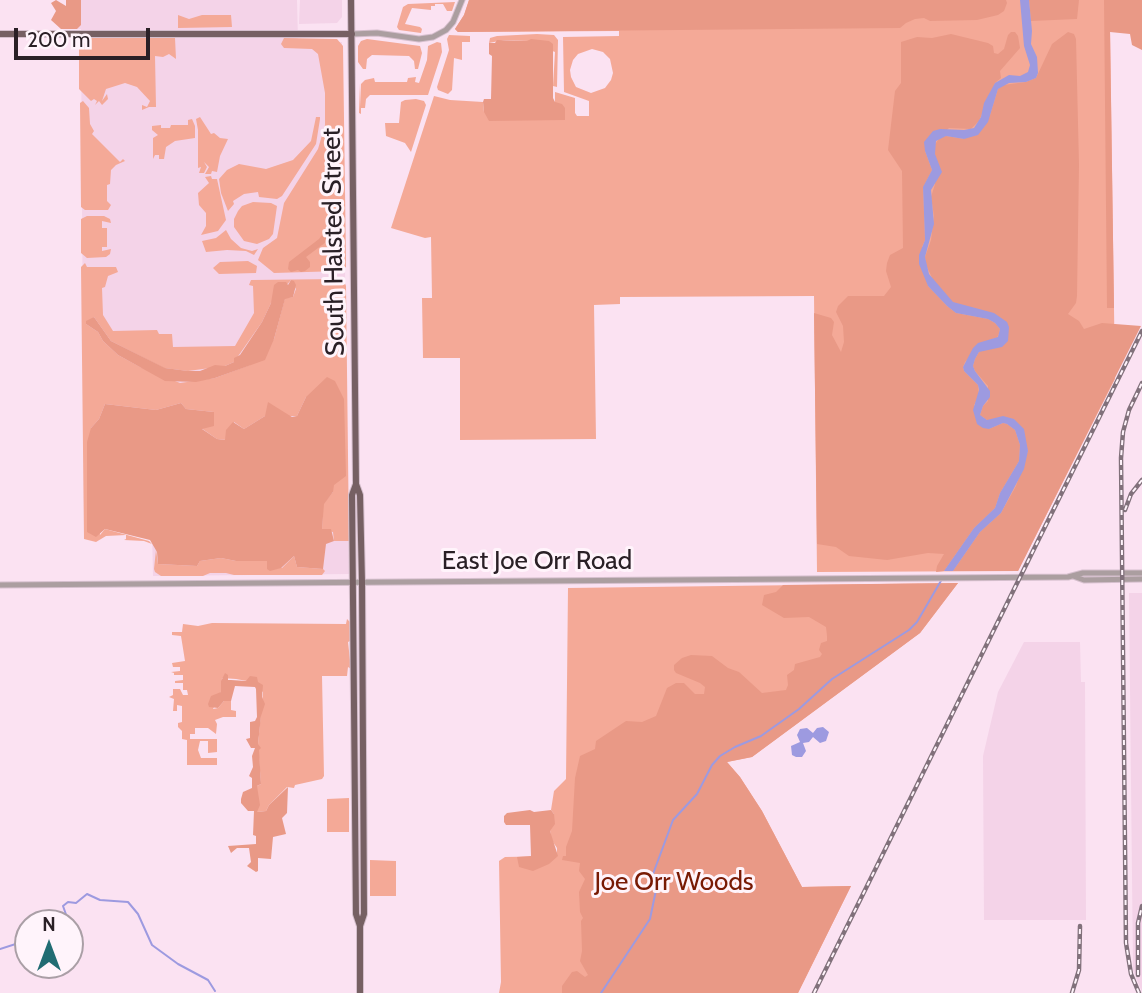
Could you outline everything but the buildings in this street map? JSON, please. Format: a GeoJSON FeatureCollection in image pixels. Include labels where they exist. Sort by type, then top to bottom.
{"type":"FeatureCollection","features":[{"type":"Feature","properties":{"kind":"main road","name":"South Halsted Street"},"geometry":{"type":"LineString","coordinates":[[351,0],[356,484],[360,495],[362,582],[364,914],[360,926]]}},
{"type":"Feature","properties":{"kind":"main road"},"geometry":{"type":"LineString","coordinates":[[0,34],[352,34]]}},
{"type":"Feature","properties":{"kind":"main road","name":"South Halsted Street"},"geometry":{"type":"LineString","coordinates":[[356,484],[352,495],[356,914],[360,926],[360,993]]}},
{"type":"Feature","properties":{"kind":"street"},"geometry":{"type":"LineString","coordinates":[[352,34],[377,33],[424,39],[446,30],[453,22],[462,0]]}},
{"type":"Feature","properties":{"kind":"street","name":"East Joe Orr Road"},"geometry":{"type":"LineString","coordinates":[[0,584],[1073,576],[1083,573],[1142,573]]}},
{"type":"Feature","properties":{"kind":"street","name":"East Joe Orr Road"},"geometry":{"type":"LineString","coordinates":[[1073,576],[1084,580],[1142,579]]}},
{"type":"Feature","properties":{"kind":"shaded area"},"geometry":{"type":"Polygon","coordinates":[[[75,0],[297,0],[298,41],[342,42],[349,574],[153,576],[152,530],[84,528],[81,29],[75,29],[75,0]]]}},
{"type":"Feature","properties":{"kind":"shaded area"},"geometry":{"type":"Polygon","coordinates":[[[300,0],[342,0],[342,17],[337,23],[299,24],[300,0]]]}},
{"type":"Feature","properties":{"kind":"shaded area"},"geometry":{"type":"Polygon","coordinates":[[[1020,0],[1029,0],[1031,44],[1037,57],[1038,73],[1036,78],[1026,82],[1009,83],[998,89],[988,122],[978,135],[964,139],[946,136],[936,141],[935,154],[942,172],[931,190],[934,224],[925,257],[929,274],[953,302],[994,313],[1007,322],[1008,341],[1002,347],[979,352],[975,359],[975,371],[990,391],[990,397],[980,415],[987,420],[1003,416],[1014,419],[1024,429],[1028,451],[1024,469],[1001,513],[980,532],[953,571],[944,571],[974,528],[995,508],[1000,493],[1019,461],[1020,445],[1015,430],[1007,424],[989,429],[977,424],[973,410],[978,385],[963,367],[973,348],[978,343],[998,337],[1000,329],[988,319],[956,313],[947,306],[928,286],[919,264],[919,255],[925,240],[923,187],[932,170],[924,142],[933,131],[940,129],[974,128],[995,83],[1009,75],[1020,76],[1028,72],[1030,65],[1024,46],[1020,0]]]}},
{"type":"Feature","properties":{"kind":"shaded area"},"geometry":{"type":"Polygon","coordinates":[[[1129,593],[1142,593],[1142,992],[1133,970],[1129,593]]]}},
{"type":"Feature","properties":{"kind":"shaded area"},"geometry":{"type":"Polygon","coordinates":[[[1024,642],[1080,642],[1081,682],[1085,682],[1086,920],[984,920],[983,756],[998,692],[1024,642]]]}},
{"type":"Feature","properties":{"kind":"shaded area"},"geometry":{"type":"Polygon","coordinates":[[[823,727],[829,732],[826,741],[820,743],[813,737],[809,742],[803,743],[806,751],[802,757],[792,755],[791,746],[800,742],[797,735],[800,729],[807,728],[813,733],[817,728],[823,727]]]}},
{"type":"Feature","properties":{"kind":"green space"},"geometry":{"type":"Polygon","coordinates":[[[56,0],[66,6],[66,0],[81,0],[81,25],[77,29],[61,29],[51,20],[56,11],[51,3],[56,0]]]}},
{"type":"Feature","properties":{"kind":"green space"},"geometry":{"type":"Polygon","coordinates":[[[469,0],[1142,0],[1110,25],[1115,379],[1018,571],[817,572],[814,296],[620,297],[620,304],[594,305],[596,439],[460,440],[460,358],[423,358],[422,298],[432,298],[431,237],[425,238],[391,228],[434,96],[483,102],[484,112],[555,102],[555,92],[575,98],[577,116],[589,116],[589,101],[564,92],[563,37],[619,36],[619,31],[458,32],[455,29],[469,0]],[[592,49],[578,54],[573,60],[570,70],[576,87],[591,93],[605,88],[613,73],[610,59],[603,52],[592,49]]]}},
{"type":"Feature","properties":{"kind":"green space"},"geometry":{"type":"Polygon","coordinates":[[[469,0],[1006,0],[1007,3],[1004,11],[998,15],[977,20],[930,21],[924,18],[915,19],[900,28],[458,32],[455,29],[469,0]]]}},
{"type":"Feature","properties":{"kind":"green space"},"geometry":{"type":"Polygon","coordinates":[[[1029,0],[1079,0],[1077,19],[1031,21],[1029,0]]]}},
{"type":"Feature","properties":{"kind":"green space"},"geometry":{"type":"Polygon","coordinates":[[[1104,0],[1142,0],[1142,50],[1132,45],[1130,34],[1110,32],[1114,308],[1107,308],[1104,0]]]}},
{"type":"Feature","properties":{"kind":"green space"},"geometry":{"type":"Polygon","coordinates":[[[455,2],[452,11],[447,11],[443,4],[431,6],[431,10],[412,8],[405,24],[420,27],[421,33],[399,30],[397,27],[403,7],[408,4],[455,2]]]}},
{"type":"Feature","properties":{"kind":"green space"},"geometry":{"type":"Polygon","coordinates":[[[178,15],[189,19],[202,15],[231,15],[232,27],[178,28],[178,15]]]}},
{"type":"Feature","properties":{"kind":"green space"},"geometry":{"type":"Polygon","coordinates":[[[1011,32],[1018,36],[1020,48],[1000,71],[1001,78],[995,83],[979,121],[971,129],[949,128],[925,151],[932,170],[923,188],[925,240],[922,247],[928,286],[947,306],[956,313],[988,319],[1000,329],[998,337],[984,342],[963,367],[978,385],[979,396],[974,405],[989,429],[1003,423],[1015,430],[1020,445],[1019,461],[1000,493],[995,508],[974,528],[944,571],[936,572],[944,554],[928,553],[887,560],[849,556],[836,547],[817,544],[814,313],[831,318],[834,322],[832,335],[841,352],[844,342],[843,326],[836,312],[838,306],[848,296],[884,296],[891,287],[886,271],[887,263],[890,255],[903,248],[902,171],[888,150],[895,91],[901,83],[901,42],[917,37],[932,38],[951,34],[988,43],[993,46],[994,53],[998,54],[1004,49],[1011,32]]]}},
{"type":"Feature","properties":{"kind":"green space"},"geometry":{"type":"Polygon","coordinates":[[[1068,32],[1074,34],[1076,39],[1079,165],[1077,296],[1076,303],[1068,314],[1079,321],[1084,329],[1102,323],[1141,326],[1018,571],[953,571],[980,532],[1001,513],[1016,486],[1028,451],[1014,419],[987,420],[980,415],[988,401],[988,386],[975,371],[975,359],[979,352],[1009,327],[953,303],[935,284],[926,265],[925,257],[931,240],[934,216],[931,197],[935,184],[934,146],[940,137],[964,139],[990,115],[998,89],[1003,85],[1036,78],[1052,44],[1068,32]]]}},
{"type":"Feature","properties":{"kind":"green space"},"geometry":{"type":"Polygon","coordinates":[[[449,35],[470,36],[470,42],[462,42],[462,60],[454,58],[452,90],[448,94],[437,87],[449,50],[449,35]]]}},
{"type":"Feature","properties":{"kind":"green space"},"geometry":{"type":"Polygon","coordinates":[[[554,35],[558,40],[557,87],[553,86],[555,52],[527,41],[504,40],[489,43],[490,38],[497,36],[554,35]]]}},
{"type":"Feature","properties":{"kind":"green space"},"geometry":{"type":"Polygon","coordinates":[[[83,37],[175,38],[176,59],[169,54],[163,57],[155,56],[156,107],[142,110],[142,105],[147,107],[150,101],[137,87],[125,83],[106,89],[102,101],[107,94],[108,99],[102,105],[99,101],[95,105],[97,101],[91,101],[79,89],[79,42],[83,37]]]}},
{"type":"Feature","properties":{"kind":"green space"},"geometry":{"type":"Polygon","coordinates":[[[284,38],[337,39],[343,46],[346,267],[340,271],[274,273],[258,260],[263,248],[277,238],[284,203],[318,149],[325,125],[325,93],[318,54],[312,49],[284,48],[281,44],[284,38]]]}},
{"type":"Feature","properties":{"kind":"green space"},"geometry":{"type":"Polygon","coordinates":[[[367,39],[420,46],[422,53],[418,69],[415,69],[414,61],[409,56],[372,55],[367,59],[366,69],[363,69],[358,62],[358,46],[361,41],[367,39]]]}},
{"type":"Feature","properties":{"kind":"green space"},"geometry":{"type":"Polygon","coordinates":[[[531,39],[553,44],[553,98],[565,108],[565,120],[489,121],[483,102],[484,99],[491,99],[492,56],[489,54],[489,43],[495,43],[497,40],[531,39]]]}},
{"type":"Feature","properties":{"kind":"green space"},"geometry":{"type":"Polygon","coordinates":[[[441,43],[442,52],[428,95],[370,95],[366,99],[365,108],[361,108],[361,114],[359,113],[360,83],[361,107],[361,84],[365,80],[374,78],[375,82],[407,82],[408,78],[416,77],[415,82],[419,83],[427,60],[428,46],[441,43]]]}},
{"type":"Feature","properties":{"kind":"green space"},"geometry":{"type":"Polygon","coordinates":[[[416,99],[424,101],[426,105],[411,152],[405,143],[386,136],[385,123],[399,123],[401,102],[416,99]]]}},
{"type":"Feature","properties":{"kind":"green space"},"geometry":{"type":"Polygon","coordinates":[[[83,101],[89,108],[90,124],[94,131],[92,134],[120,162],[123,159],[125,161],[111,170],[110,184],[107,185],[107,201],[111,205],[108,210],[85,210],[81,207],[80,103],[83,101]]]}},
{"type":"Feature","properties":{"kind":"green space"},"geometry":{"type":"Polygon","coordinates":[[[200,117],[211,134],[228,139],[220,156],[217,172],[212,171],[211,174],[205,174],[209,167],[204,162],[207,167],[204,173],[199,173],[201,167],[198,168],[196,119],[200,117]]]}},
{"type":"Feature","properties":{"kind":"green space"},"geometry":{"type":"Polygon","coordinates":[[[316,117],[320,119],[316,144],[282,196],[277,199],[259,197],[258,192],[244,194],[233,201],[234,204],[228,211],[219,179],[227,170],[239,164],[266,169],[293,160],[311,141],[316,117]]]}},
{"type":"Feature","properties":{"kind":"green space"},"geometry":{"type":"Polygon","coordinates":[[[192,119],[195,138],[175,141],[166,147],[164,159],[155,155],[153,159],[153,138],[158,135],[152,130],[152,126],[170,128],[171,125],[188,125],[188,120],[192,119]]]}},
{"type":"Feature","properties":{"kind":"green space"},"geometry":{"type":"Polygon","coordinates":[[[211,176],[212,179],[217,179],[226,220],[218,231],[201,235],[206,226],[206,213],[199,205],[198,193],[209,183],[205,177],[211,176]]]}},
{"type":"Feature","properties":{"kind":"green space"},"geometry":{"type":"Polygon","coordinates":[[[253,202],[277,206],[273,234],[269,239],[257,244],[244,241],[234,227],[238,211],[242,206],[253,202]]]}},
{"type":"Feature","properties":{"kind":"green space"},"geometry":{"type":"Polygon","coordinates":[[[87,216],[104,216],[110,219],[111,223],[102,221],[102,228],[107,228],[107,247],[102,247],[102,251],[111,249],[106,257],[87,258],[81,253],[81,219],[87,216]]]}},
{"type":"Feature","properties":{"kind":"green space"},"geometry":{"type":"Polygon","coordinates":[[[333,224],[340,226],[338,233],[306,257],[310,267],[305,271],[291,272],[288,269],[289,262],[319,239],[333,224]]]}},
{"type":"Feature","properties":{"kind":"green space"},"geometry":{"type":"Polygon","coordinates":[[[226,230],[241,248],[252,251],[258,249],[254,255],[246,251],[206,252],[202,241],[216,238],[226,230]]]}},
{"type":"Feature","properties":{"kind":"green space"},"geometry":{"type":"Polygon","coordinates":[[[248,261],[257,266],[256,273],[219,274],[213,268],[220,262],[248,261]]]}},
{"type":"Feature","properties":{"kind":"green space"},"geometry":{"type":"Polygon","coordinates":[[[85,263],[87,267],[116,267],[118,272],[108,276],[105,287],[102,288],[103,315],[113,331],[157,330],[159,334],[172,334],[173,347],[235,346],[254,313],[253,286],[249,285],[251,280],[338,279],[344,281],[349,541],[334,541],[333,532],[322,530],[323,504],[333,492],[306,397],[297,416],[265,416],[244,429],[234,422],[226,440],[217,439],[201,428],[214,412],[186,409],[181,403],[156,410],[105,404],[99,419],[91,428],[100,535],[105,529],[149,541],[152,544],[124,540],[126,535],[106,536],[96,542],[84,539],[81,267],[85,263]],[[291,280],[271,303],[262,322],[234,362],[225,366],[188,371],[164,368],[111,341],[94,317],[86,324],[98,332],[103,341],[118,355],[140,367],[180,383],[215,378],[250,365],[274,339],[285,298],[293,297],[296,289],[291,280]]]}},
{"type":"Feature","properties":{"kind":"green space"},"geometry":{"type":"Polygon","coordinates":[[[291,280],[296,285],[293,297],[285,299],[265,360],[215,378],[196,382],[165,381],[118,355],[103,341],[98,332],[86,324],[86,321],[94,317],[111,341],[165,368],[200,371],[215,365],[225,366],[240,355],[262,322],[271,303],[274,285],[286,282],[288,285],[291,280]]]}},
{"type":"Feature","properties":{"kind":"green space"},"geometry":{"type":"Polygon","coordinates":[[[327,377],[335,381],[344,399],[346,476],[334,485],[333,492],[324,504],[322,529],[331,529],[334,541],[326,544],[323,569],[297,567],[294,556],[281,568],[270,571],[267,569],[267,561],[221,558],[200,561],[197,566],[158,564],[157,552],[150,540],[105,529],[96,537],[87,532],[87,442],[91,428],[99,419],[105,404],[156,410],[181,403],[186,409],[214,412],[214,426],[202,429],[217,439],[225,440],[226,430],[233,422],[244,429],[265,416],[268,402],[292,417],[297,416],[306,397],[327,377]]]}},
{"type":"Feature","properties":{"kind":"green space"},"geometry":{"type":"Polygon","coordinates":[[[156,550],[158,564],[197,566],[200,561],[221,558],[267,561],[282,568],[294,556],[297,567],[325,571],[322,575],[210,573],[203,576],[161,576],[154,569],[156,550]]]}},
{"type":"Feature","properties":{"kind":"green space","name":"Joe Orr Woods"},"geometry":{"type":"Polygon","coordinates":[[[958,583],[920,633],[752,757],[727,762],[762,811],[802,887],[851,886],[798,993],[499,993],[499,861],[505,857],[557,856],[550,830],[554,814],[551,810],[554,791],[566,779],[568,588],[958,583]]]}},
{"type":"Feature","properties":{"kind":"green space","name":"Joe Orr Woods"},"geometry":{"type":"Polygon","coordinates":[[[958,583],[920,633],[752,757],[727,762],[762,811],[802,887],[851,886],[798,993],[562,993],[562,986],[572,972],[577,971],[585,977],[588,975],[580,961],[583,918],[579,892],[585,879],[579,871],[580,863],[562,860],[563,856],[566,856],[566,847],[572,831],[575,778],[580,756],[595,749],[596,741],[626,721],[642,722],[656,716],[667,688],[676,683],[684,683],[695,694],[704,694],[705,687],[700,683],[674,670],[674,665],[691,655],[712,656],[728,668],[739,672],[762,693],[786,690],[787,675],[794,670],[795,664],[820,657],[821,643],[827,641],[827,636],[826,627],[809,617],[784,618],[762,605],[764,595],[776,592],[783,585],[958,583]]]}},
{"type":"Feature","properties":{"kind":"green space"},"geometry":{"type":"Polygon","coordinates":[[[347,619],[350,622],[348,642],[351,669],[348,667],[347,676],[322,676],[322,779],[295,785],[294,788],[287,787],[266,811],[257,812],[257,786],[261,784],[258,744],[263,692],[247,681],[236,679],[222,678],[221,692],[213,709],[218,708],[224,701],[231,701],[231,710],[236,711],[236,717],[215,720],[216,734],[208,728],[195,728],[195,734],[190,734],[190,739],[217,739],[217,752],[208,753],[208,741],[200,741],[198,750],[201,758],[217,758],[217,765],[187,765],[187,740],[182,739],[182,731],[178,727],[178,723],[182,722],[182,706],[177,705],[177,711],[173,711],[174,699],[169,697],[173,695],[173,689],[180,689],[183,695],[188,695],[187,690],[183,690],[183,683],[175,683],[183,680],[183,675],[174,675],[171,672],[180,671],[180,667],[173,667],[172,663],[185,661],[181,636],[172,635],[172,632],[182,632],[183,624],[346,624],[347,619]]]}},
{"type":"Feature","properties":{"kind":"green space"},"geometry":{"type":"Polygon","coordinates":[[[225,673],[228,680],[246,681],[250,676],[257,677],[258,682],[263,685],[262,697],[265,704],[258,744],[261,748],[261,784],[257,786],[260,805],[257,812],[266,811],[288,787],[287,813],[282,818],[286,834],[273,837],[271,859],[258,858],[256,872],[247,866],[251,862],[249,848],[237,848],[231,853],[228,846],[256,844],[256,836],[253,835],[254,811],[248,811],[241,799],[243,792],[252,788],[252,778],[249,776],[255,748],[251,748],[246,739],[250,738],[250,722],[257,717],[256,689],[235,686],[231,701],[224,701],[218,708],[209,707],[211,696],[221,692],[221,681],[225,673]]]}},
{"type":"Feature","properties":{"kind":"green space"},"geometry":{"type":"Polygon","coordinates":[[[349,798],[349,832],[327,832],[327,799],[349,798]]]}},
{"type":"Feature","properties":{"kind":"green space"},"geometry":{"type":"Polygon","coordinates":[[[551,810],[554,814],[555,824],[550,831],[558,856],[549,864],[533,871],[519,867],[517,857],[531,856],[530,825],[506,825],[504,822],[507,813],[551,810]]]}},
{"type":"Feature","properties":{"kind":"green space"},"geometry":{"type":"Polygon","coordinates":[[[370,860],[396,861],[396,896],[370,896],[370,860]]]}},
{"type":"Feature","properties":{"kind":"waterway"},"geometry":{"type":"LineString","coordinates":[[601,993],[650,919],[656,890],[653,874],[673,820],[697,794],[712,765],[720,756],[735,747],[761,736],[799,709],[832,679],[909,630],[917,622],[942,579]]}},
{"type":"Feature","properties":{"kind":"waterway"},"geometry":{"type":"LineString","coordinates":[[64,909],[63,906],[68,902],[76,903],[87,894],[100,900],[128,902],[138,914],[152,945],[178,964],[208,980],[215,991]]}},
{"type":"Feature","properties":{"kind":"waterway"},"geometry":{"type":"LineString","coordinates":[[0,949],[14,944]]}},
{"type":"Feature","properties":{"kind":"railway"},"geometry":{"type":"LineString","coordinates":[[814,993],[1142,331]]}},
{"type":"Feature","properties":{"kind":"railway"},"geometry":{"type":"LineString","coordinates":[[1139,993],[1131,974],[1126,943],[1121,458],[1123,432],[1129,410],[1142,383]]}},
{"type":"Feature","properties":{"kind":"railway"},"geometry":{"type":"LineString","coordinates":[[1125,510],[1131,494],[1142,480]]}},
{"type":"Feature","properties":{"kind":"railway"},"geometry":{"type":"LineString","coordinates":[[1138,975],[1138,923],[1142,906]]}},
{"type":"Feature","properties":{"kind":"railway"},"geometry":{"type":"LineString","coordinates":[[1072,993],[1079,970],[1080,926]]}}]}
